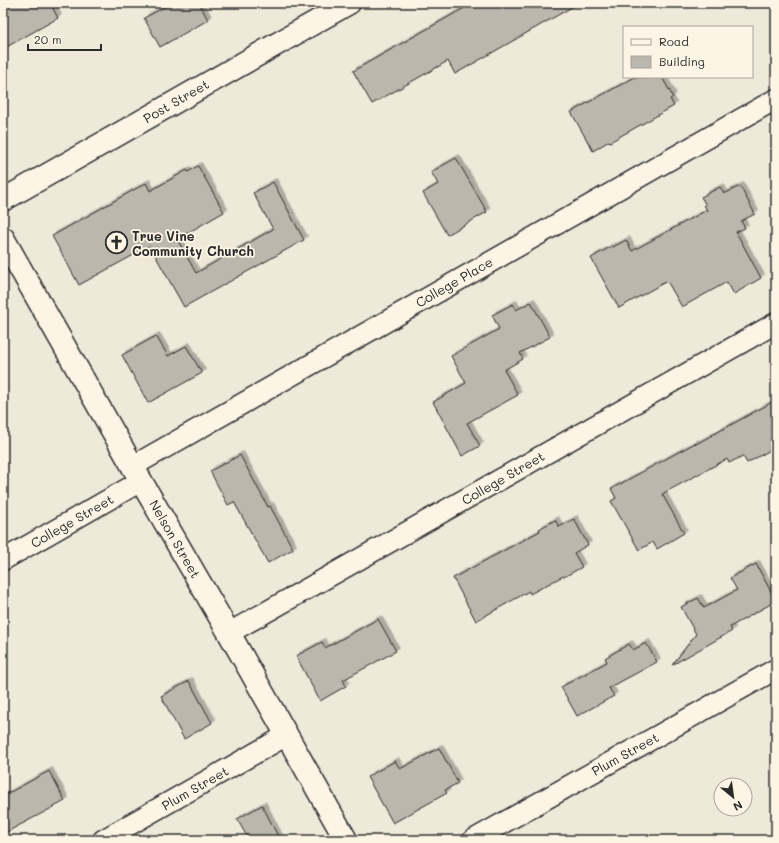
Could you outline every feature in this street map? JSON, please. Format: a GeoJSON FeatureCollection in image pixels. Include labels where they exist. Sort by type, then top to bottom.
{"type":"FeatureCollection","features":[{"type":"Feature","properties":{"kind":"street","name":"Post Street"},"geometry":{"type":"LineString","coordinates":[[3,200],[349,3]]}},
{"type":"Feature","properties":{"kind":"street","name":"College Place"},"geometry":{"type":"LineString","coordinates":[[137,473],[776,99]]}},
{"type":"Feature","properties":{"kind":"street","name":"Nelson Street"},"geometry":{"type":"LineString","coordinates":[[3,238],[346,840]]}},
{"type":"Feature","properties":{"kind":"street","name":"College Street"},"geometry":{"type":"LineString","coordinates":[[229,633],[776,322]]}},
{"type":"Feature","properties":{"kind":"street","name":"College Street"},"geometry":{"type":"LineString","coordinates":[[3,560],[137,473]]}},
{"type":"Feature","properties":{"kind":"street","name":"Plum Street"},"geometry":{"type":"LineString","coordinates":[[473,840],[776,669]]}},
{"type":"Feature","properties":{"kind":"street","name":"Plum Street"},"geometry":{"type":"LineString","coordinates":[[103,840],[287,735]]}},
{"type":"Feature","properties":{"kind":"building"},"geometry":{"type":"Polygon","coordinates":[[[3,3],[50,3],[58,18],[3,49],[3,3]]]}},
{"type":"Feature","properties":{"kind":"building"},"geometry":{"type":"Polygon","coordinates":[[[172,3],[199,3],[208,20],[160,47],[144,18],[172,3]]]}},
{"type":"Feature","properties":{"kind":"building"},"geometry":{"type":"Polygon","coordinates":[[[473,3],[579,3],[455,74],[448,61],[372,104],[353,71],[473,3]]]}},
{"type":"Feature","properties":{"kind":"building"},"geometry":{"type":"Polygon","coordinates":[[[633,78],[663,78],[673,97],[670,99],[674,106],[593,151],[571,112],[633,78]]]}},
{"type":"Feature","properties":{"kind":"building"},"geometry":{"type":"Polygon","coordinates":[[[456,158],[487,212],[447,235],[423,193],[438,184],[431,172],[456,158]]]}},
{"type":"Feature","properties":{"kind":"building","name":"True Vine Community Church"},"geometry":{"type":"Polygon","coordinates":[[[198,166],[224,212],[177,239],[196,273],[273,229],[253,193],[273,182],[304,240],[184,307],[150,246],[79,285],[52,236],[146,183],[150,191],[187,170],[188,172],[198,166]]]}},
{"type":"Feature","properties":{"kind":"building"},"geometry":{"type":"Polygon","coordinates":[[[740,186],[755,214],[741,221],[745,228],[736,232],[761,278],[734,294],[727,282],[682,307],[667,281],[619,308],[591,258],[626,240],[632,251],[707,210],[701,197],[720,187],[724,194],[740,186]]]}},
{"type":"Feature","properties":{"kind":"building"},"geometry":{"type":"Polygon","coordinates":[[[531,302],[550,337],[520,353],[523,359],[504,370],[518,395],[467,423],[480,446],[462,456],[433,402],[466,383],[451,356],[499,329],[492,315],[513,304],[516,310],[531,302]]]}},
{"type":"Feature","properties":{"kind":"building"},"geometry":{"type":"Polygon","coordinates":[[[156,336],[168,356],[186,346],[202,373],[148,403],[122,355],[156,336]]]}},
{"type":"Feature","properties":{"kind":"building"},"geometry":{"type":"Polygon","coordinates":[[[776,400],[776,447],[747,463],[743,456],[729,463],[727,459],[662,494],[684,533],[657,549],[653,542],[639,550],[611,501],[616,498],[611,489],[776,400]]]}},
{"type":"Feature","properties":{"kind":"building"},"geometry":{"type":"Polygon","coordinates":[[[240,455],[293,549],[268,563],[234,502],[228,505],[210,471],[240,455]]]}},
{"type":"Feature","properties":{"kind":"building"},"geometry":{"type":"Polygon","coordinates":[[[574,519],[588,545],[574,553],[582,567],[530,594],[529,591],[476,621],[453,578],[540,531],[539,529],[555,520],[559,527],[574,519]]]}},
{"type":"Feature","properties":{"kind":"building"},"geometry":{"type":"Polygon","coordinates":[[[756,564],[776,601],[730,627],[732,631],[672,665],[696,634],[681,607],[698,598],[704,608],[737,590],[730,578],[756,564]]]}},
{"type":"Feature","properties":{"kind":"building"},"geometry":{"type":"Polygon","coordinates":[[[378,619],[396,651],[343,680],[346,686],[320,701],[296,656],[322,642],[325,648],[378,619]]]}},
{"type":"Feature","properties":{"kind":"building"},"geometry":{"type":"Polygon","coordinates":[[[646,643],[657,662],[609,688],[614,696],[577,716],[561,687],[607,662],[605,658],[629,644],[633,650],[646,643]]]}},
{"type":"Feature","properties":{"kind":"building"},"geometry":{"type":"Polygon","coordinates":[[[189,681],[212,723],[184,739],[161,696],[189,681]]]}},
{"type":"Feature","properties":{"kind":"building"},"geometry":{"type":"Polygon","coordinates":[[[439,748],[458,783],[445,790],[447,793],[393,823],[367,777],[395,761],[400,769],[439,748]]]}},
{"type":"Feature","properties":{"kind":"building"},"geometry":{"type":"Polygon","coordinates":[[[49,771],[65,801],[3,834],[3,796],[49,771]]]}},
{"type":"Feature","properties":{"kind":"building"},"geometry":{"type":"Polygon","coordinates":[[[262,805],[280,840],[249,840],[237,819],[262,805]]]}},
{"type":"Feature","properties":{"kind":"place","name":"True Vine Community Church"},"geometry":{"type":"Point","coordinates":[117,243]}}]}
